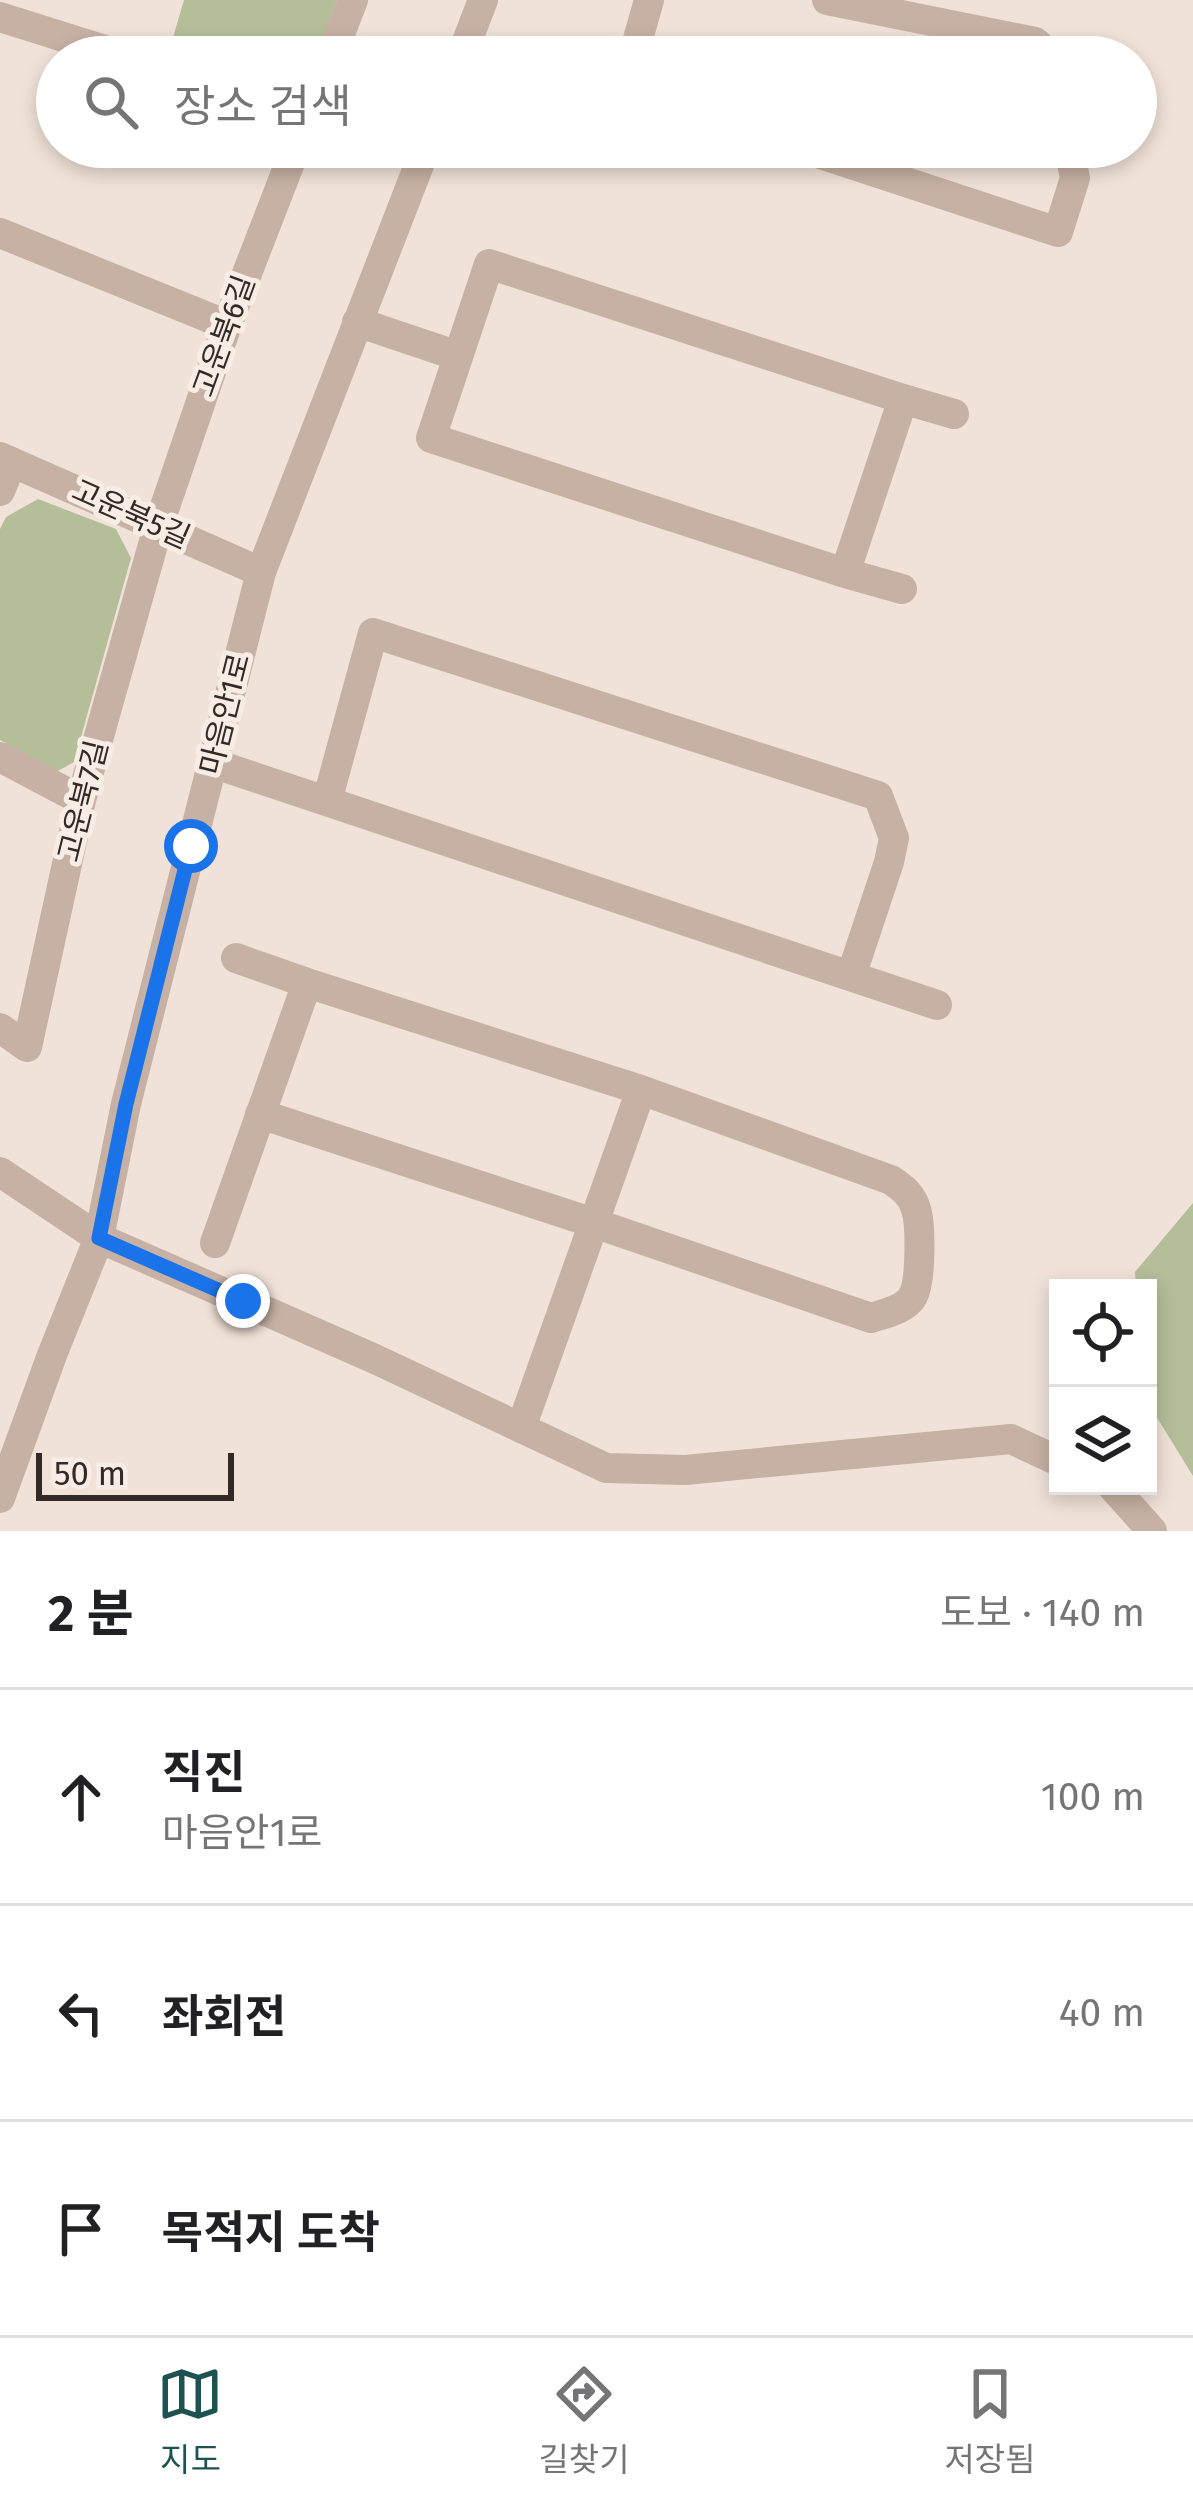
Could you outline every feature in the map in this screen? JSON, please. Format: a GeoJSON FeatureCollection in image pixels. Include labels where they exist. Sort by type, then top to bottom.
{"type":"FeatureCollection","features":[{"type":"Feature","properties":{"kind":"street"},"geometry":{"type":"LineString","coordinates":[[339,36],[353,0]]}},
{"type":"Feature","properties":{"kind":"street"},"geometry":{"type":"LineString","coordinates":[[469,36],[483,0]]}},
{"type":"Feature","properties":{"kind":"street"},"geometry":{"type":"LineString","coordinates":[[639,36],[649,0]]}},
{"type":"Feature","properties":{"kind":"street"},"geometry":{"type":"LineString","coordinates":[[827,0],[1005,36]]}},
{"type":"Feature","properties":{"kind":"street"},"geometry":{"type":"LineString","coordinates":[[0,17],[60,36]]}},
{"type":"Feature","properties":{"kind":"street","name":"고운북6길"},"geometry":{"type":"LineString","coordinates":[[158,526],[227,325],[288,168]]}},
{"type":"Feature","properties":{"kind":"street","name":"마음안1로"},"geometry":{"type":"LineString","coordinates":[[0,1498],[99,1238],[126,1104],[261,572],[418,168]]}},
{"type":"Feature","properties":{"kind":"street"},"geometry":{"type":"LineString","coordinates":[[863,168],[1058,232],[1075,178],[1073,168]]}},
{"type":"Feature","properties":{"kind":"street"},"geometry":{"type":"LineString","coordinates":[[0,233],[227,325]]}},
{"type":"Feature","properties":{"kind":"street"},"geometry":{"type":"LineString","coordinates":[[902,589],[431,438],[489,263],[954,414]]}},
{"type":"Feature","properties":{"kind":"street"},"geometry":{"type":"LineString","coordinates":[[357,322],[458,356]]}},
{"type":"Feature","properties":{"kind":"street"},"geometry":{"type":"LineString","coordinates":[[845,573],[902,399]]}},
{"type":"Feature","properties":{"kind":"street"},"geometry":{"type":"LineString","coordinates":[[0,491],[6,460]]}},
{"type":"Feature","properties":{"kind":"street","name":"고운북5길"},"geometry":{"type":"LineString","coordinates":[[6,460],[261,572]]}},
{"type":"Feature","properties":{"kind":"street","name":"고운북7길"},"geometry":{"type":"LineString","coordinates":[[0,1028],[27,1047],[81,800],[158,526]]}},
{"type":"Feature","properties":{"kind":"street"},"geometry":{"type":"LineString","coordinates":[[327,801],[373,633],[878,796],[894,838],[851,976]]}},
{"type":"Feature","properties":{"kind":"street"},"geometry":{"type":"LineString","coordinates":[[0,757],[81,800]]}},
{"type":"Feature","properties":{"kind":"street"},"geometry":{"type":"LineString","coordinates":[[212,763],[938,1005]]}},
{"type":"Feature","properties":{"kind":"street"},"geometry":{"type":"LineString","coordinates":[[236,958],[641,1090],[891,1180],[906,1190],[917,1211],[919,1273],[913,1297],[898,1310],[871,1318],[260,1114]]}},
{"type":"Feature","properties":{"kind":"street"},"geometry":{"type":"LineString","coordinates":[[215,1243],[307,983]]}},
{"type":"Feature","properties":{"kind":"street"},"geometry":{"type":"LineString","coordinates":[[521,1428],[641,1090]]}},
{"type":"Feature","properties":{"kind":"street"},"geometry":{"type":"LineString","coordinates":[[0,1172],[99,1238],[375,1359],[606,1468],[685,1470],[1011,1438],[1049,1457]]}},
{"type":"Feature","properties":{"kind":"street"},"geometry":{"type":"LineString","coordinates":[[1120,1495],[1152,1531]]}},
{"type":"Feature","properties":{"kind":"green space"},"geometry":{"type":"Polygon","coordinates":[[[184,0],[337,0],[324,36],[173,36],[184,0]]]}},
{"type":"Feature","properties":{"kind":"green space"},"geometry":{"type":"Polygon","coordinates":[[[38,499],[116,529],[131,558],[74,762],[56,772],[0,740],[0,529],[6,517],[38,499]]]}},
{"type":"Feature","properties":{"kind":"green space"},"geometry":{"type":"Polygon","coordinates":[[[1193,1203],[1193,1476],[1157,1418],[1157,1279],[1135,1279],[1135,1272],[1193,1203]]]}},
{"type":"Feature","properties":{"kind":"route"},"geometry":{"type":"LineString","coordinates":[[191,846],[126,1104],[99,1238],[243,1301]]}}]}
